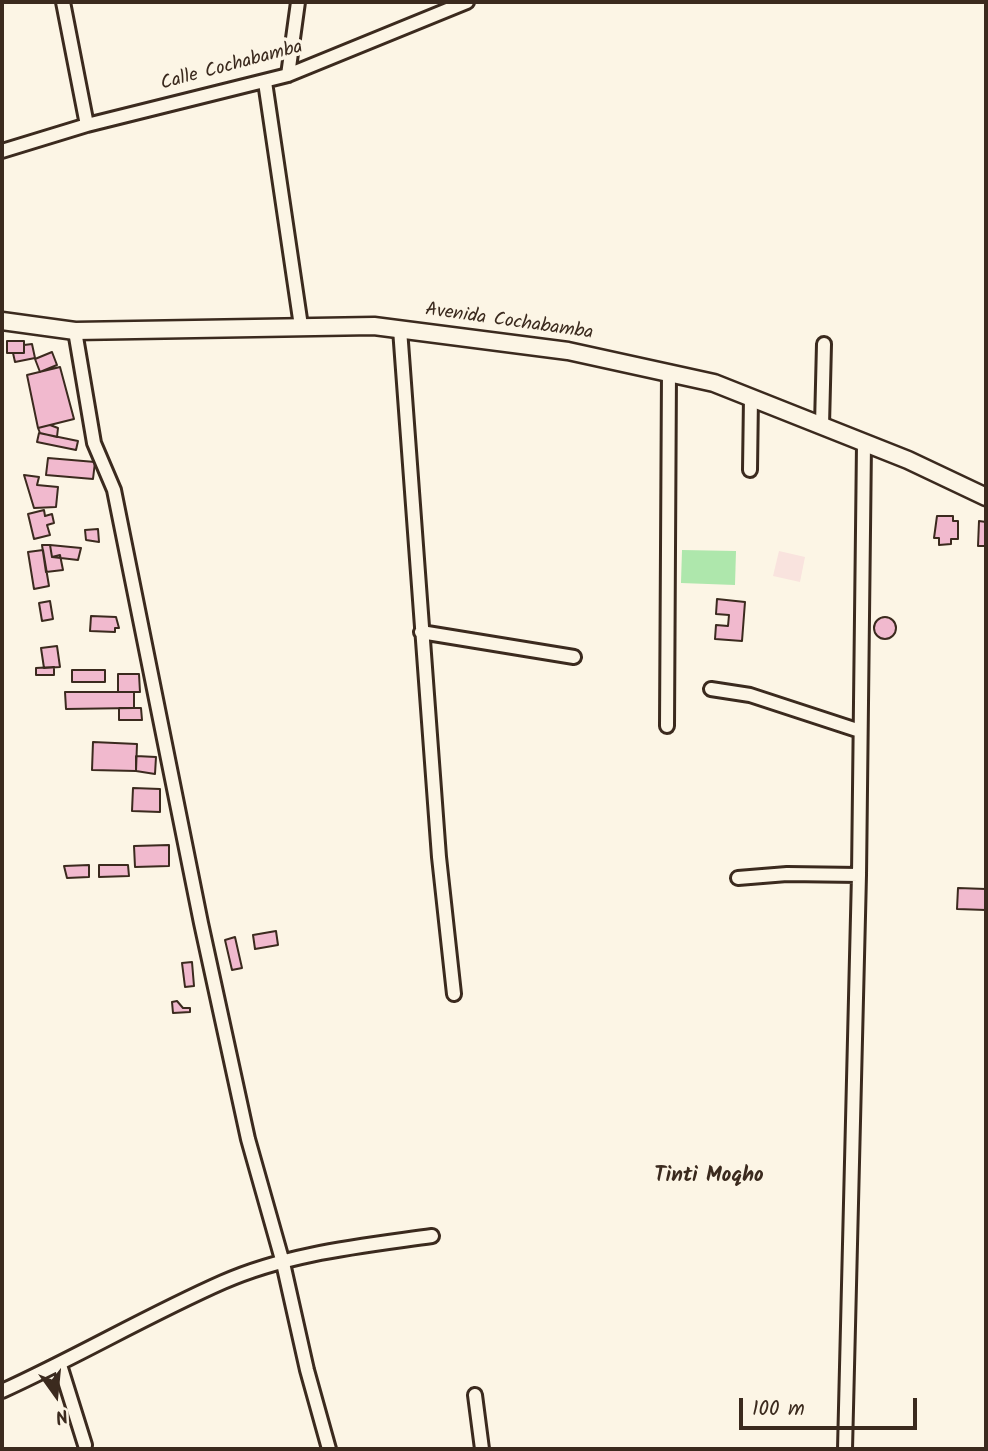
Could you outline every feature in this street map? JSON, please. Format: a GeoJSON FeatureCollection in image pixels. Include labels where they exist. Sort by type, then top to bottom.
{"type":"FeatureCollection","features":[{"type":"Feature","properties":{"kind":"main road","name":"Avenida Cochabamba"},"geometry":{"type":"LineString","coordinates":[[2,321],[75,331],[374,326],[568,351],[714,383],[908,460],[986,497]]}},
{"type":"Feature","properties":{"kind":"street"},"geometry":{"type":"LineString","coordinates":[[63,2],[87,125]]}},
{"type":"Feature","properties":{"kind":"street"},"geometry":{"type":"LineString","coordinates":[[288,75],[298,2]]}},
{"type":"Feature","properties":{"kind":"street","name":"Calle Cochabamba"},"geometry":{"type":"LineString","coordinates":[[2,151],[87,125],[288,75],[467,2]]}},
{"type":"Feature","properties":{"kind":"street"},"geometry":{"type":"LineString","coordinates":[[265,82],[300,326]]}},
{"type":"Feature","properties":{"kind":"street"},"geometry":{"type":"LineString","coordinates":[[400,329],[439,857],[454,994]]}},
{"type":"Feature","properties":{"kind":"street"},"geometry":{"type":"LineString","coordinates":[[75,331],[94,443],[114,489],[201,923],[248,1139],[283,1264],[307,1370],[329,1449]]}},
{"type":"Feature","properties":{"kind":"street"},"geometry":{"type":"LineString","coordinates":[[822,425],[824,344]]}},
{"type":"Feature","properties":{"kind":"street"},"geometry":{"type":"LineString","coordinates":[[667,726],[669,372]]}},
{"type":"Feature","properties":{"kind":"street"},"geometry":{"type":"LineString","coordinates":[[750,470],[751,397]]}},
{"type":"Feature","properties":{"kind":"street"},"geometry":{"type":"LineString","coordinates":[[845,1449],[859,875],[864,444]]}},
{"type":"Feature","properties":{"kind":"street"},"geometry":{"type":"LineString","coordinates":[[421,632],[574,657]]}},
{"type":"Feature","properties":{"kind":"street"},"geometry":{"type":"LineString","coordinates":[[711,689],[750,695],[860,731]]}},
{"type":"Feature","properties":{"kind":"street"},"geometry":{"type":"LineString","coordinates":[[738,878],[787,874],[859,875]]}},
{"type":"Feature","properties":{"kind":"street"},"geometry":{"type":"LineString","coordinates":[[2,1391],[60,1365],[225,1281],[309,1254],[432,1236]]}},
{"type":"Feature","properties":{"kind":"street"},"geometry":{"type":"LineString","coordinates":[[60,1365],[85,1445]]}},
{"type":"Feature","properties":{"kind":"street"},"geometry":{"type":"LineString","coordinates":[[475,1395],[482,1449]]}},
{"type":"Feature","properties":{"kind":"shaded area"},"geometry":{"type":"Polygon","coordinates":[[[779,551],[805,557],[800,582],[773,576],[779,551]]]}},
{"type":"Feature","properties":{"kind":"green space"},"geometry":{"type":"Polygon","coordinates":[[[682,550],[736,551],[735,585],[681,583],[682,550]]]}},
{"type":"Feature","properties":{"kind":"building"},"geometry":{"type":"Polygon","coordinates":[[[7,341],[24,341],[24,353],[7,353],[7,341]]]}},
{"type":"Feature","properties":{"kind":"building"},"geometry":{"type":"Polygon","coordinates":[[[32,344],[35,358],[15,362],[13,353],[24,353],[24,345],[32,344]]]}},
{"type":"Feature","properties":{"kind":"building"},"geometry":{"type":"Polygon","coordinates":[[[52,352],[57,365],[40,372],[35,359],[52,352]]]}},
{"type":"Feature","properties":{"kind":"building"},"geometry":{"type":"Polygon","coordinates":[[[60,367],[74,419],[38,428],[27,375],[60,367]]]}},
{"type":"Feature","properties":{"kind":"building"},"geometry":{"type":"Polygon","coordinates":[[[50,425],[58,428],[57,437],[40,433],[38,428],[50,425]]]}},
{"type":"Feature","properties":{"kind":"building"},"geometry":{"type":"Polygon","coordinates":[[[39,433],[78,441],[76,450],[37,442],[39,433]]]}},
{"type":"Feature","properties":{"kind":"building"},"geometry":{"type":"Polygon","coordinates":[[[48,458],[95,462],[93,479],[46,475],[48,458]]]}},
{"type":"Feature","properties":{"kind":"building"},"geometry":{"type":"Polygon","coordinates":[[[24,475],[39,477],[37,485],[58,487],[56,507],[34,508],[24,475]]]}},
{"type":"Feature","properties":{"kind":"building"},"geometry":{"type":"Polygon","coordinates":[[[44,510],[45,516],[52,514],[54,523],[47,525],[50,535],[34,539],[28,514],[44,510]]]}},
{"type":"Feature","properties":{"kind":"building"},"geometry":{"type":"Polygon","coordinates":[[[937,516],[953,516],[953,521],[958,521],[958,539],[951,539],[951,544],[939,545],[939,538],[934,538],[937,516]]]}},
{"type":"Feature","properties":{"kind":"building"},"geometry":{"type":"Polygon","coordinates":[[[979,521],[986,522],[986,546],[978,546],[979,521]]]}},
{"type":"Feature","properties":{"kind":"building"},"geometry":{"type":"Polygon","coordinates":[[[98,529],[99,542],[86,540],[85,530],[98,529]]]}},
{"type":"Feature","properties":{"kind":"building"},"geometry":{"type":"Polygon","coordinates":[[[42,545],[50,545],[52,557],[60,555],[63,570],[46,572],[42,545]]]}},
{"type":"Feature","properties":{"kind":"building"},"geometry":{"type":"Polygon","coordinates":[[[50,545],[81,548],[78,560],[52,557],[50,545]]]}},
{"type":"Feature","properties":{"kind":"building"},"geometry":{"type":"Polygon","coordinates":[[[43,550],[49,586],[34,589],[28,552],[43,550]]]}},
{"type":"Feature","properties":{"kind":"building"},"geometry":{"type":"Polygon","coordinates":[[[717,599],[745,602],[742,641],[715,639],[716,625],[728,626],[729,615],[716,614],[717,599]]]}},
{"type":"Feature","properties":{"kind":"building"},"geometry":{"type":"Polygon","coordinates":[[[50,601],[53,619],[42,621],[39,603],[50,601]]]}},
{"type":"Feature","properties":{"kind":"building"},"geometry":{"type":"Polygon","coordinates":[[[91,616],[116,617],[119,628],[115,628],[115,632],[90,631],[91,616]]]}},
{"type":"Feature","properties":{"kind":"building"},"geometry":{"type":"Polygon","coordinates":[[[885,617],[893,620],[896,628],[893,636],[885,639],[877,636],[874,628],[877,620],[885,617]]]}},
{"type":"Feature","properties":{"kind":"building"},"geometry":{"type":"Polygon","coordinates":[[[57,646],[60,667],[44,668],[41,648],[57,646]]]}},
{"type":"Feature","properties":{"kind":"building"},"geometry":{"type":"Polygon","coordinates":[[[54,667],[54,675],[36,675],[36,668],[54,667]]]}},
{"type":"Feature","properties":{"kind":"building"},"geometry":{"type":"Polygon","coordinates":[[[72,670],[105,670],[105,682],[72,682],[72,670]]]}},
{"type":"Feature","properties":{"kind":"building"},"geometry":{"type":"Polygon","coordinates":[[[118,674],[139,674],[140,692],[118,692],[118,674]]]}},
{"type":"Feature","properties":{"kind":"building"},"geometry":{"type":"Polygon","coordinates":[[[65,692],[134,692],[134,708],[66,709],[65,692]]]}},
{"type":"Feature","properties":{"kind":"building"},"geometry":{"type":"Polygon","coordinates":[[[119,708],[141,708],[142,720],[119,720],[119,708]]]}},
{"type":"Feature","properties":{"kind":"building"},"geometry":{"type":"Polygon","coordinates":[[[93,742],[137,744],[136,771],[92,770],[93,742]]]}},
{"type":"Feature","properties":{"kind":"building"},"geometry":{"type":"Polygon","coordinates":[[[136,756],[156,757],[155,774],[136,771],[136,756]]]}},
{"type":"Feature","properties":{"kind":"building"},"geometry":{"type":"Polygon","coordinates":[[[133,788],[160,789],[160,812],[132,811],[133,788]]]}},
{"type":"Feature","properties":{"kind":"building"},"geometry":{"type":"Polygon","coordinates":[[[169,845],[169,866],[135,867],[134,846],[169,845]]]}},
{"type":"Feature","properties":{"kind":"building"},"geometry":{"type":"Polygon","coordinates":[[[89,865],[89,877],[67,878],[64,866],[89,865]]]}},
{"type":"Feature","properties":{"kind":"building"},"geometry":{"type":"Polygon","coordinates":[[[99,865],[128,865],[129,876],[99,877],[99,865]]]}},
{"type":"Feature","properties":{"kind":"building"},"geometry":{"type":"Polygon","coordinates":[[[958,888],[986,889],[986,910],[957,909],[958,888]]]}},
{"type":"Feature","properties":{"kind":"building"},"geometry":{"type":"Polygon","coordinates":[[[276,931],[278,945],[255,949],[253,935],[276,931]]]}},
{"type":"Feature","properties":{"kind":"building"},"geometry":{"type":"Polygon","coordinates":[[[235,937],[242,968],[232,970],[225,940],[235,937]]]}},
{"type":"Feature","properties":{"kind":"building"},"geometry":{"type":"Polygon","coordinates":[[[192,962],[194,986],[185,987],[182,963],[192,962]]]}},
{"type":"Feature","properties":{"kind":"building"},"geometry":{"type":"Polygon","coordinates":[[[177,1001],[183,1008],[190,1008],[190,1012],[173,1013],[172,1002],[177,1001]]]}},
{"type":"Feature","properties":{"kind":"district","name":"Tinti Moqho"},"geometry":{"type":"Point","coordinates":[709,1177]}}]}
